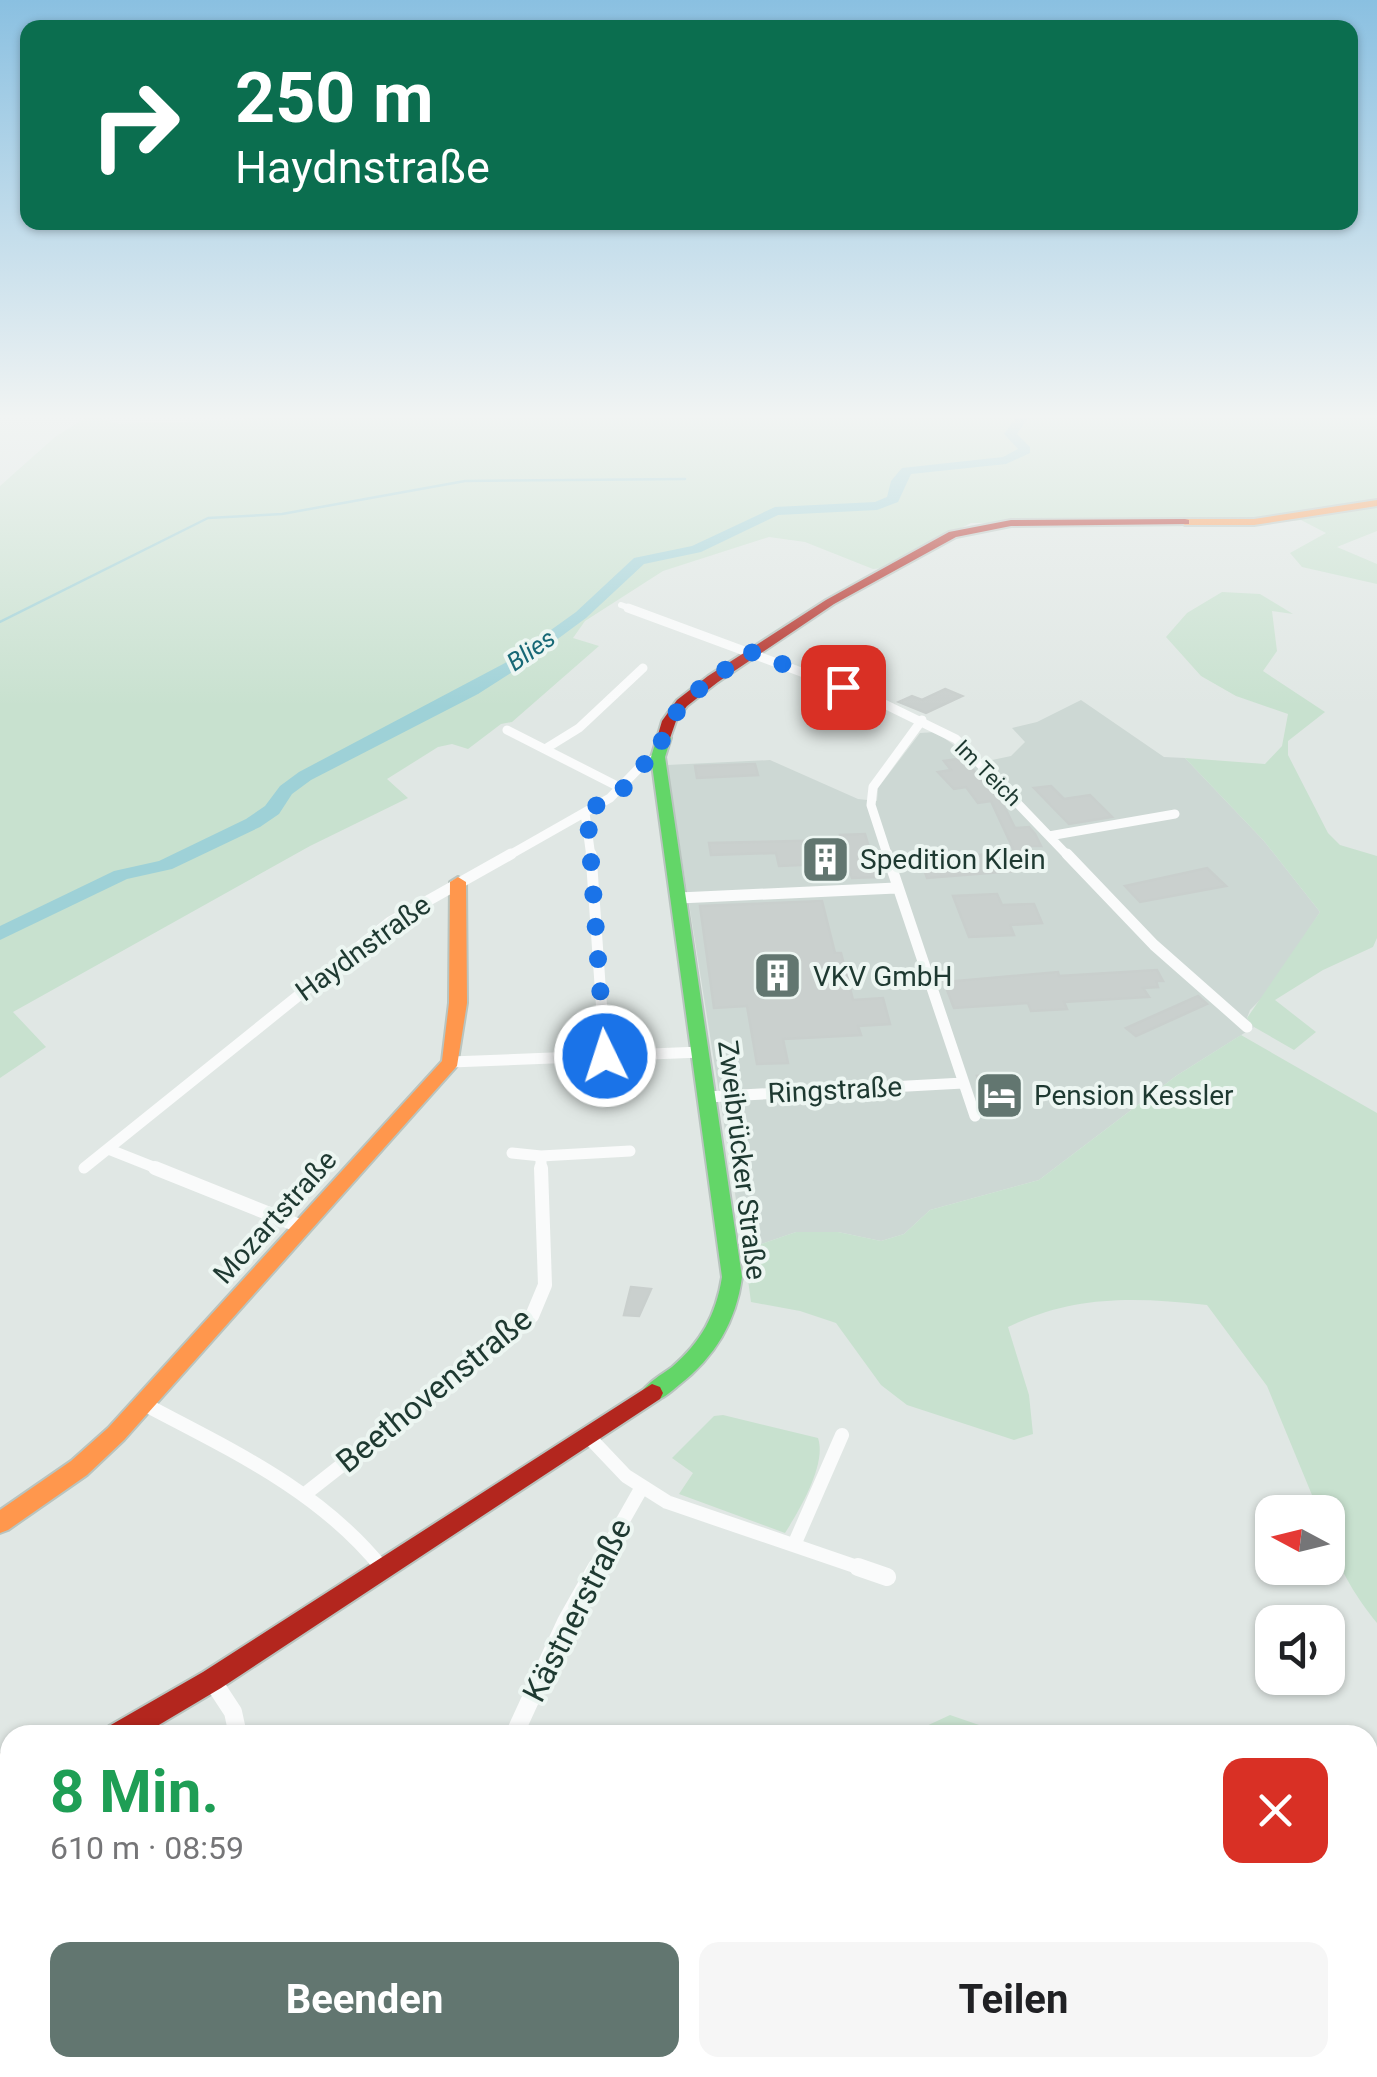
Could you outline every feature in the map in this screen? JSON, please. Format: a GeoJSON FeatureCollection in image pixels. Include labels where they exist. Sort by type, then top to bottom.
{"type":"FeatureCollection","features":[{"type":"Feature","properties":{"kind":"street"},"geometry":{"type":"LineString","coordinates":[[658,758],[664,732],[682,703],[751,652],[944,538],[986,525],[1236,524],[1317,512]]}},
{"type":"Feature","properties":{"kind":"street","name":"Im Teich"},"geometry":{"type":"LineString","coordinates":[[621,605],[922,720],[971,752],[1154,945],[1246,1027]]}},
{"type":"Feature","properties":{"kind":"street"},"geometry":{"type":"LineString","coordinates":[[545,749],[579,728],[643,668]]}},
{"type":"Feature","properties":{"kind":"street"},"geometry":{"type":"LineString","coordinates":[[922,720],[880,775],[870,799],[896,888],[974,1116]]}},
{"type":"Feature","properties":{"kind":"street"},"geometry":{"type":"LineString","coordinates":[[508,730],[623,789]]}},
{"type":"Feature","properties":{"kind":"street","name":"Haydnstraße"},"geometry":{"type":"LineString","coordinates":[[84,1168],[410,909],[584,813],[623,789],[640,766],[658,758]]}},
{"type":"Feature","properties":{"kind":"street","name":"Zweibrücker Straße"},"geometry":{"type":"LineString","coordinates":[[135,1725],[212,1680],[678,1376],[711,1345],[726,1318],[732,1278],[658,758]]}},
{"type":"Feature","properties":{"kind":"street"},"geometry":{"type":"LineString","coordinates":[[584,813],[588,820],[605,1056]]}},
{"type":"Feature","properties":{"kind":"street"},"geometry":{"type":"LineString","coordinates":[[1050,836],[1175,814]]}},
{"type":"Feature","properties":{"kind":"street"},"geometry":{"type":"LineString","coordinates":[[458,882],[458,984],[452,1062],[701,1052]]}},
{"type":"Feature","properties":{"kind":"street"},"geometry":{"type":"LineString","coordinates":[[679,898],[896,888]]}},
{"type":"Feature","properties":{"kind":"street","name":"Mozartstraße"},"geometry":{"type":"LineString","coordinates":[[0,1524],[79,1468],[144,1404],[452,1062]]}},
{"type":"Feature","properties":{"kind":"street","name":"Ringstraße"},"geometry":{"type":"LineString","coordinates":[[707,1097],[963,1083]]}},
{"type":"Feature","properties":{"kind":"street"},"geometry":{"type":"LineString","coordinates":[[108,1149],[302,1228]]}},
{"type":"Feature","properties":{"kind":"street"},"geometry":{"type":"LineString","coordinates":[[512,1153],[541,1156],[630,1151]]}},
{"type":"Feature","properties":{"kind":"street","name":"Beethovenstraße"},"geometry":{"type":"LineString","coordinates":[[305,1494],[532,1316],[542,1302],[545,1285],[541,1156]]}},
{"type":"Feature","properties":{"kind":"street"},"geometry":{"type":"LineString","coordinates":[[144,1404],[305,1494],[366,1547],[382,1568]]}},
{"type":"Feature","properties":{"kind":"street"},"geometry":{"type":"LineString","coordinates":[[588,1436],[642,1487],[700,1516],[887,1577]]}},
{"type":"Feature","properties":{"kind":"street"},"geometry":{"type":"LineString","coordinates":[[794,1545],[842,1436]]}},
{"type":"Feature","properties":{"kind":"street","name":"Kästnerstraße"},"geometry":{"type":"LineString","coordinates":[[519,1725],[566,1622],[642,1487]]}},
{"type":"Feature","properties":{"kind":"street"},"geometry":{"type":"LineString","coordinates":[[212,1680],[231,1704],[237,1725]]}},
{"type":"Feature","properties":{"kind":"shaded area"},"geometry":{"type":"Polygon","coordinates":[[[1081,700],[1164,757],[1185,758],[1264,841],[1320,912],[1268,992],[1250,1010],[1247,1018],[1254,1027],[1176,1076],[1039,1180],[930,1210],[904,1234],[881,1241],[838,1232],[796,1232],[744,1250],[667,765],[770,760],[858,799],[877,801],[878,788],[920,733],[936,732],[978,763],[1011,756],[1025,742],[1012,728],[1037,722],[1081,700]]]}},
{"type":"Feature","properties":{"kind":"green space"},"geometry":{"type":"Polygon","coordinates":[[[0,512],[1311,512],[1256,521],[971,523],[884,568],[873,569],[805,542],[769,537],[663,571],[585,621],[573,638],[599,646],[512,722],[501,724],[468,749],[452,744],[438,747],[387,779],[408,798],[310,846],[13,1012],[46,1047],[0,1078],[0,512]]]}},
{"type":"Feature","properties":{"kind":"green space"},"geometry":{"type":"Polygon","coordinates":[[[1330,512],[1377,512],[1377,531],[1337,547],[1377,564],[1377,584],[1302,567],[1290,553],[1326,533],[1301,520],[1237,526],[998,527],[954,539],[891,569],[957,534],[989,527],[1242,525],[1330,512]]]}},
{"type":"Feature","properties":{"kind":"green space"},"geometry":{"type":"Polygon","coordinates":[[[1222,592],[1260,594],[1293,614],[1272,611],[1277,651],[1263,671],[1325,712],[1288,741],[1288,755],[1328,833],[1340,845],[1377,856],[1377,938],[1373,947],[1323,970],[1275,1000],[1316,1032],[1294,1050],[1254,1027],[1247,1018],[1320,912],[1264,841],[1185,758],[1265,764],[1282,746],[1288,714],[1236,696],[1201,676],[1166,637],[1187,613],[1222,592]]]}},
{"type":"Feature","properties":{"kind":"green space"},"geometry":{"type":"Polygon","coordinates":[[[1241,1035],[1377,1113],[1377,1623],[1345,1575],[1345,1495],[1312,1495],[1267,1386],[1207,1305],[1105,1301],[1057,1309],[1008,1327],[1029,1395],[1033,1434],[1014,1440],[907,1405],[881,1385],[836,1323],[800,1311],[751,1302],[744,1250],[796,1232],[838,1232],[881,1241],[904,1234],[930,1210],[1039,1180],[1176,1076],[1241,1035]]]}},
{"type":"Feature","properties":{"kind":"green space"},"geometry":{"type":"Polygon","coordinates":[[[714,1416],[818,1438],[815,1474],[785,1533],[679,1494],[693,1473],[672,1458],[714,1416]]]}},
{"type":"Feature","properties":{"kind":"green space"},"geometry":{"type":"Polygon","coordinates":[[[950,1715],[979,1725],[928,1725],[950,1715]]]}},
{"type":"Feature","properties":{"kind":"building"},"geometry":{"type":"Polygon","coordinates":[[[945,689],[962,696],[926,713],[899,702],[912,696],[922,700],[945,689]]]}},
{"type":"Feature","properties":{"kind":"building"},"geometry":{"type":"Polygon","coordinates":[[[963,758],[1003,804],[1015,828],[1029,827],[1035,834],[1041,846],[1028,846],[1038,869],[927,878],[920,858],[1015,853],[991,801],[978,803],[966,787],[954,789],[938,772],[951,770],[944,761],[963,758]]]}},
{"type":"Feature","properties":{"kind":"building"},"geometry":{"type":"Polygon","coordinates":[[[755,764],[758,775],[697,778],[695,766],[755,764]]]}},
{"type":"Feature","properties":{"kind":"building"},"geometry":{"type":"Polygon","coordinates":[[[1051,786],[1064,799],[1090,795],[1112,817],[1069,824],[1034,788],[1051,786]]]}},
{"type":"Feature","properties":{"kind":"building","name":"Spedition Klein"},"geometry":{"type":"Polygon","coordinates":[[[865,834],[878,877],[852,878],[847,863],[779,866],[776,853],[711,855],[709,843],[841,840],[840,835],[865,834]]]}},
{"type":"Feature","properties":{"kind":"building"},"geometry":{"type":"Polygon","coordinates":[[[1207,868],[1226,886],[1140,902],[1125,886],[1207,868]]]}},
{"type":"Feature","properties":{"kind":"building"},"geometry":{"type":"Polygon","coordinates":[[[997,894],[1002,905],[1034,904],[1042,923],[1010,925],[1014,935],[969,937],[953,896],[997,894]]]}},
{"type":"Feature","properties":{"kind":"building","name":"VKV GmbH"},"geometry":{"type":"Polygon","coordinates":[[[822,901],[835,953],[841,953],[853,1000],[883,998],[890,1024],[858,1026],[861,1035],[783,1039],[788,1063],[757,1064],[747,1006],[714,1008],[700,906],[822,901]]]}},
{"type":"Feature","properties":{"kind":"building"},"geometry":{"type":"Polygon","coordinates":[[[1157,970],[1163,981],[1156,981],[1158,987],[1143,988],[1149,997],[1064,1002],[1067,1009],[1031,1011],[1028,1003],[954,1008],[944,982],[1058,972],[1059,976],[1157,970]]]}},
{"type":"Feature","properties":{"kind":"building"},"geometry":{"type":"Polygon","coordinates":[[[1198,996],[1207,1004],[1136,1036],[1126,1028],[1198,996]]]}},
{"type":"Feature","properties":{"kind":"building","name":"Pension Kessler"},"geometry":{"type":"Polygon","coordinates":[[[1005,1074],[1017,1104],[988,1106],[977,1076],[1005,1074]]]}},
{"type":"Feature","properties":{"kind":"building"},"geometry":{"type":"Polygon","coordinates":[[[631,1287],[651,1289],[639,1316],[624,1315],[631,1287]]]}},
{"type":"Feature","properties":{"kind":"waterway"},"geometry":{"type":"LineString","coordinates":[[0,622],[208,518],[293,512]]}},
{"type":"Feature","properties":{"kind":"waterway","name":"Blies"},"geometry":{"type":"LineString","coordinates":[[0,934],[89,889],[121,875],[165,865],[253,823],[272,810],[286,790],[305,776],[511,666],[581,615],[639,561],[696,549],[773,512]]}},
{"type":"Feature","properties":{"kind":"traffic: fast"},"geometry":{"type":"LineString","coordinates":[[652,1393],[707,1345],[724,1314],[732,1277],[658,757],[664,738]]}},
{"type":"Feature","properties":{"kind":"traffic: slow"},"geometry":{"type":"LineString","coordinates":[[1185,522],[1254,522],[1319,512]]}},
{"type":"Feature","properties":{"kind":"traffic: slow"},"geometry":{"type":"LineString","coordinates":[[0,1523],[79,1468],[116,1434],[451,1062],[458,1003],[458,882]]}},
{"type":"Feature","properties":{"kind":"traffic: jam"},"geometry":{"type":"LineString","coordinates":[[664,738],[669,721],[682,703],[713,679],[830,602],[953,534],[1011,523],[1185,522]]}},
{"type":"Feature","properties":{"kind":"traffic: jam"},"geometry":{"type":"LineString","coordinates":[[135,1725],[212,1680],[652,1393]]}},
{"type":"Feature","properties":{"kind":"place","name":"Spedition Klein"},"geometry":{"type":"Point","coordinates":[825,859]}},
{"type":"Feature","properties":{"kind":"place","name":"VKV GmbH"},"geometry":{"type":"Point","coordinates":[778,976]}},
{"type":"Feature","properties":{"kind":"place","name":"Pension Kessler"},"geometry":{"type":"Point","coordinates":[999,1095]}},
{"type":"Feature","properties":{"kind":"route"},"geometry":{"type":"LineString","coordinates":[[605,1056],[588,820],[584,813],[623,789],[640,766],[658,758],[664,732],[682,703],[751,652],[843,687]]}}]}
